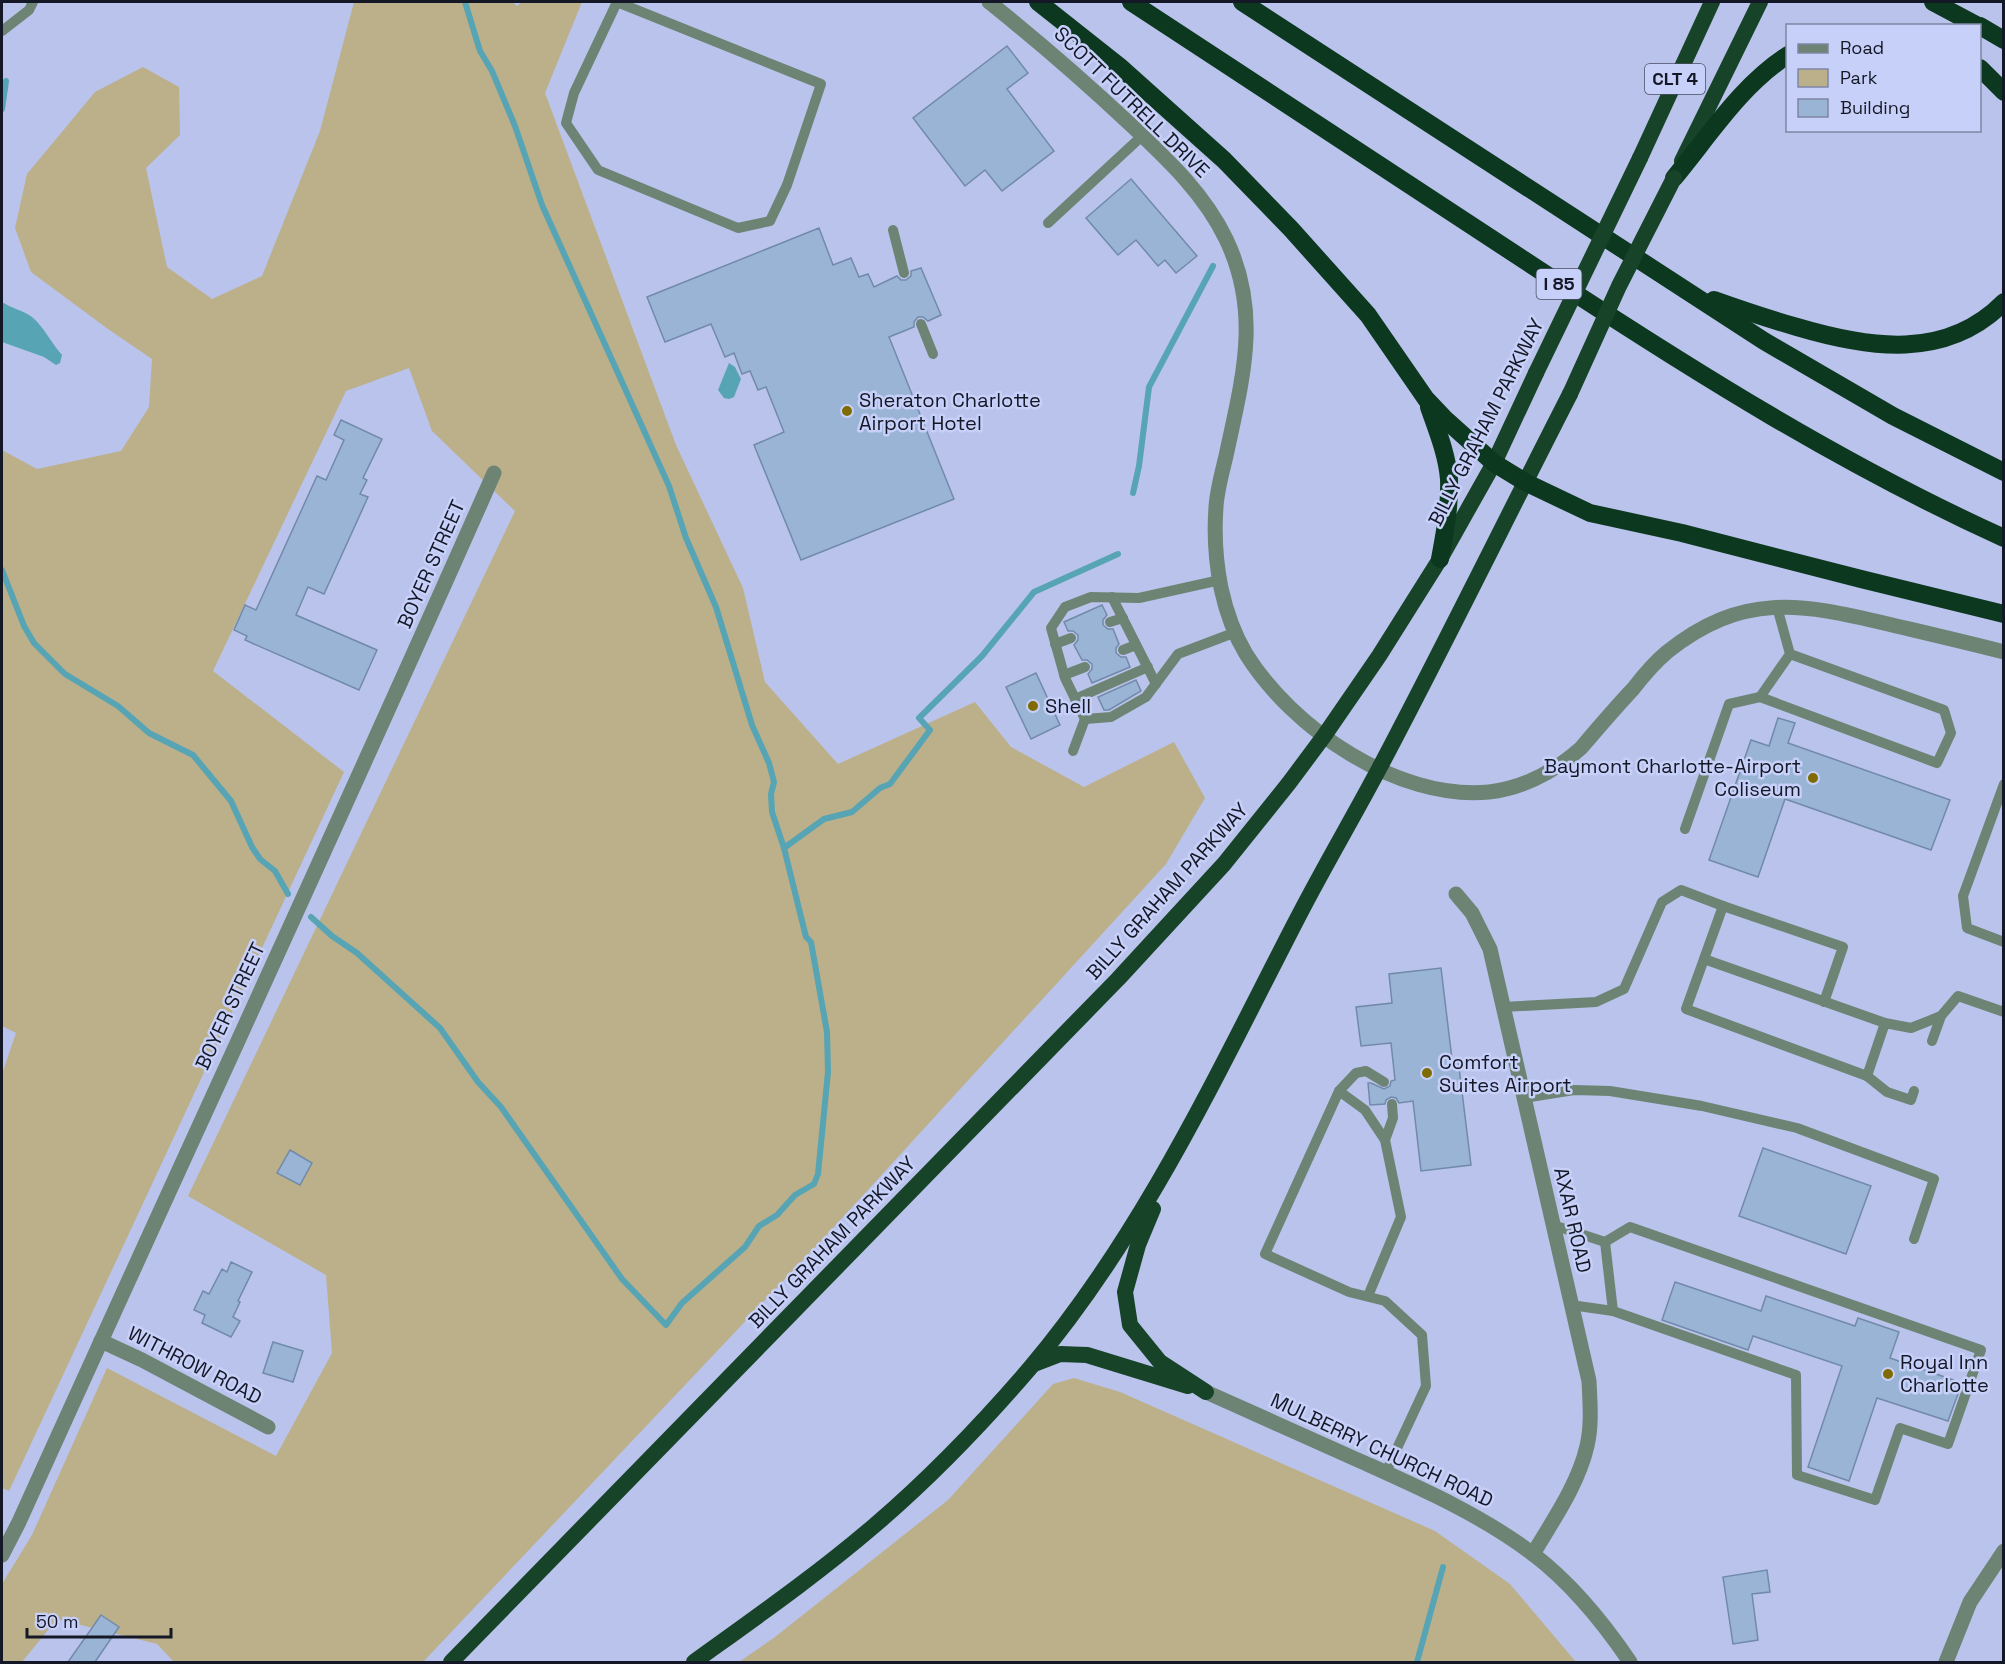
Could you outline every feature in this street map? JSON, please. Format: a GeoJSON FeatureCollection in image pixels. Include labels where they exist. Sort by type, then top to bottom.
{"type":"FeatureCollection","features":[{"type":"Feature","properties":{"kind":"highway"},"geometry":{"type":"LineString","coordinates":[[1038,2],[1119,66],[1190,128],[1283,220],[1368,315],[1426,399],[1494,463],[1525,482],[1590,513],[1683,532],[2004,614]]}},
{"type":"Feature","properties":{"kind":"highway","name":"I 85"},"geometry":{"type":"LineString","coordinates":[[1131,2],[1713,382],[1835,454],[2004,538]]}},
{"type":"Feature","properties":{"kind":"highway"},"geometry":{"type":"LineString","coordinates":[[1242,2],[1764,341],[1893,416],[2004,472]]}},
{"type":"Feature","properties":{"kind":"highway","name":"BILLY GRAHAM PARKWAY"},"geometry":{"type":"LineString","coordinates":[[451,1662],[1189,903],[1289,783],[1379,656],[1440,559],[1494,463],[1712,2]]}},
{"type":"Feature","properties":{"kind":"highway"},"geometry":{"type":"LineString","coordinates":[[694,1662],[837,1556],[878,1523],[939,1467],[1033,1364],[1096,1282],[1146,1207],[1205,1102],[1297,919],[1379,768],[1510,514],[1570,394],[1619,286],[1760,2]]}},
{"type":"Feature","properties":{"kind":"highway"},"geometry":{"type":"LineString","coordinates":[[1933,2],[1975,24]]}},
{"type":"Feature","properties":{"kind":"highway"},"geometry":{"type":"LineString","coordinates":[[1981,27],[2004,40]]}},
{"type":"Feature","properties":{"kind":"highway"},"geometry":{"type":"LineString","coordinates":[[1674,178],[1745,91],[1762,74],[1786,56]]}},
{"type":"Feature","properties":{"kind":"highway"},"geometry":{"type":"LineString","coordinates":[[1981,69],[2004,92]]}},
{"type":"Feature","properties":{"kind":"highway"},"geometry":{"type":"LineString","coordinates":[[1682,288],[1756,315],[1824,335],[1873,345],[1900,346],[1946,338],[1971,327],[2004,302]]}},
{"type":"Feature","properties":{"kind":"highway"},"geometry":{"type":"LineString","coordinates":[[1426,399],[1443,449],[1449,478],[1449,508],[1440,559]]}},
{"type":"Feature","properties":{"kind":"highway"},"geometry":{"type":"LineString","coordinates":[[1174,1158],[1138,1245],[1125,1292],[1130,1325],[1160,1362],[1206,1392]]}},
{"type":"Feature","properties":{"kind":"highway"},"geometry":{"type":"LineString","coordinates":[[1033,1364],[1060,1354],[1087,1355],[1206,1392]]}},
{"type":"Feature","properties":{"kind":"street","name":"SCOTT FUTRELL DRIVE"},"geometry":{"type":"LineString","coordinates":[[989,2],[1081,78],[1174,166],[1209,209],[1227,240],[1245,300],[1247,334],[1244,369],[1216,505],[1216,547],[1226,606],[1246,654],[1266,682],[1324,736],[1361,760],[1395,776],[1427,786],[1461,792],[1488,792],[1516,786],[1544,776],[1581,748],[1666,653],[1694,633],[1730,616],[1777,607],[1840,612],[2004,652]]}},
{"type":"Feature","properties":{"kind":"street","name":"BOYER STREET"},"geometry":{"type":"LineString","coordinates":[[2,1555],[329,843],[494,473]]}},
{"type":"Feature","properties":{"kind":"street","name":"AXAR ROAD"},"geometry":{"type":"LineString","coordinates":[[1456,894],[1472,913],[1490,949],[1589,1381],[1591,1413],[1582,1463],[1571,1488],[1533,1554]]}},
{"type":"Feature","properties":{"kind":"street","name":"WITHROW ROAD"},"geometry":{"type":"LineString","coordinates":[[101,1341],[142,1360],[268,1427]]}},
{"type":"Feature","properties":{"kind":"street","name":"MULBERRY CHURCH ROAD"},"geometry":{"type":"LineString","coordinates":[[1206,1392],[1386,1472],[1483,1521],[1533,1554],[1559,1577],[1592,1611],[1629,1662]]}},
{"type":"Feature","properties":{"kind":"street"},"geometry":{"type":"LineString","coordinates":[[1947,1662],[1970,1602],[2004,1551]]}},
{"type":"Feature","properties":{"kind":"lane"},"geometry":{"type":"LineString","coordinates":[[2,31],[29,10],[33,2]]}},
{"type":"Feature","properties":{"kind":"lane"},"geometry":{"type":"LineString","coordinates":[[617,2],[821,84],[787,185],[770,221],[738,228],[598,170],[566,123],[574,93],[617,2]]}},
{"type":"Feature","properties":{"kind":"lane"},"geometry":{"type":"LineString","coordinates":[[1048,222],[1142,136]]}},
{"type":"Feature","properties":{"kind":"lane"},"geometry":{"type":"LineString","coordinates":[[893,230],[904,273]]}},
{"type":"Feature","properties":{"kind":"lane"},"geometry":{"type":"LineString","coordinates":[[921,324],[933,354]]}},
{"type":"Feature","properties":{"kind":"lane"},"geometry":{"type":"LineString","coordinates":[[1073,751],[1085,719],[1064,675],[1051,628],[1065,607],[1091,597],[1139,598],[1220,579]]}},
{"type":"Feature","properties":{"kind":"lane"},"geometry":{"type":"LineString","coordinates":[[1112,597],[1156,684]]}},
{"type":"Feature","properties":{"kind":"lane"},"geometry":{"type":"LineString","coordinates":[[1777,607],[1790,654]]}},
{"type":"Feature","properties":{"kind":"lane"},"geometry":{"type":"LineString","coordinates":[[1110,622],[1123,618]]}},
{"type":"Feature","properties":{"kind":"lane"},"geometry":{"type":"LineString","coordinates":[[1085,719],[1111,717],[1146,698],[1178,654],[1236,632]]}},
{"type":"Feature","properties":{"kind":"lane"},"geometry":{"type":"LineString","coordinates":[[1055,644],[1071,638]]}},
{"type":"Feature","properties":{"kind":"lane"},"geometry":{"type":"LineString","coordinates":[[1123,650],[1137,645]]}},
{"type":"Feature","properties":{"kind":"lane"},"geometry":{"type":"LineString","coordinates":[[1685,829],[1730,704],[1760,697],[1937,762],[1951,733],[1944,710],[1790,654]]}},
{"type":"Feature","properties":{"kind":"lane"},"geometry":{"type":"LineString","coordinates":[[1760,697],[1790,654]]}},
{"type":"Feature","properties":{"kind":"lane"},"geometry":{"type":"LineString","coordinates":[[1064,675],[1084,667]]}},
{"type":"Feature","properties":{"kind":"lane"},"geometry":{"type":"LineString","coordinates":[[1075,699],[1148,667]]}},
{"type":"Feature","properties":{"kind":"lane"},"geometry":{"type":"LineString","coordinates":[[2004,784],[1963,896],[1967,928],[2004,942]]}},
{"type":"Feature","properties":{"kind":"lane"},"geometry":{"type":"LineString","coordinates":[[1503,1007],[1596,1002],[1624,989],[1662,902],[1681,890],[1843,947],[1824,1002]]}},
{"type":"Feature","properties":{"kind":"lane"},"geometry":{"type":"LineString","coordinates":[[1723,906],[1686,1009],[1867,1076],[1887,1092],[1911,1100],[1914,1091]]}},
{"type":"Feature","properties":{"kind":"lane"},"geometry":{"type":"LineString","coordinates":[[1704,959],[1885,1023],[1911,1028],[1941,1016]]}},
{"type":"Feature","properties":{"kind":"lane"},"geometry":{"type":"LineString","coordinates":[[1932,1041],[1941,1016],[1958,996],[2004,1012]]}},
{"type":"Feature","properties":{"kind":"lane"},"geometry":{"type":"LineString","coordinates":[[1867,1076],[1885,1023]]}},
{"type":"Feature","properties":{"kind":"lane"},"geometry":{"type":"LineString","coordinates":[[1384,1082],[1366,1071],[1356,1073],[1340,1091],[1265,1254],[1349,1292],[1385,1300],[1422,1335],[1426,1386],[1386,1472]]}},
{"type":"Feature","properties":{"kind":"lane"},"geometry":{"type":"LineString","coordinates":[[1524,1098],[1574,1090],[1610,1091],[1702,1106],[1797,1128],[1934,1179],[1914,1239]]}},
{"type":"Feature","properties":{"kind":"lane"},"geometry":{"type":"LineString","coordinates":[[1340,1091],[1365,1110],[1385,1140],[1401,1217],[1368,1296]]}},
{"type":"Feature","properties":{"kind":"lane"},"geometry":{"type":"LineString","coordinates":[[1385,1140],[1393,1118],[1392,1104]]}},
{"type":"Feature","properties":{"kind":"lane"},"geometry":{"type":"LineString","coordinates":[[1553,1225],[1605,1242],[1630,1227],[1981,1350],[1948,1444],[1900,1428],[1875,1500],[1797,1475],[1796,1375],[1613,1311],[1571,1305]]}},
{"type":"Feature","properties":{"kind":"lane"},"geometry":{"type":"LineString","coordinates":[[1605,1242],[1613,1311]]}},
{"type":"Feature","properties":{"kind":"green space"},"geometry":{"type":"Polygon","coordinates":[[[354,2],[512,2],[517,6],[522,2],[582,2],[545,93],[676,445],[743,588],[765,682],[838,764],[975,702],[1011,747],[1084,787],[1174,742],[1205,798],[1166,864],[824,1238],[423,1662],[174,1662],[157,1644],[57,1619],[22,1662],[2,1662],[2,1584],[32,1535],[107,1368],[276,1456],[332,1353],[326,1275],[188,1196],[515,511],[432,431],[409,368],[346,391],[213,671],[344,772],[9,1491],[2,1488],[2,1074],[16,1033],[2,1026],[2,450],[37,469],[121,451],[149,407],[152,359],[31,272],[15,228],[27,174],[95,92],[143,67],[179,87],[180,135],[146,168],[167,267],[212,299],[262,276],[320,131],[354,2]]]}},
{"type":"Feature","properties":{"kind":"green space"},"geometry":{"type":"Polygon","coordinates":[[[1074,1378],[1120,1392],[1435,1531],[1510,1584],[1576,1662],[739,1662],[775,1637],[948,1500],[1053,1384],[1074,1378]]]}},
{"type":"Feature","properties":{"kind":"shaded area"},"geometry":{"type":"Polygon","coordinates":[[[2,302],[37,321],[62,355],[60,363],[56,365],[44,357],[2,342],[2,302]]]}},
{"type":"Feature","properties":{"kind":"shaded area"},"geometry":{"type":"Polygon","coordinates":[[[729,363],[735,367],[741,379],[734,397],[729,399],[724,398],[718,390],[729,363]]]}},
{"type":"Feature","properties":{"kind":"building"},"geometry":{"type":"Polygon","coordinates":[[[1007,46],[1028,73],[1007,89],[1054,151],[1002,191],[985,170],[965,186],[913,118],[1007,46]]]}},
{"type":"Feature","properties":{"kind":"building"},"geometry":{"type":"Polygon","coordinates":[[[1131,179],[1197,256],[1176,273],[1165,260],[1158,266],[1136,240],[1118,255],[1086,218],[1131,179]]]}},
{"type":"Feature","properties":{"kind":"building","name":"Sheraton Charlotte Airport Hotel"},"geometry":{"type":"Polygon","coordinates":[[[819,228],[833,265],[851,258],[859,277],[868,274],[874,287],[897,276],[901,280],[906,280],[911,276],[911,271],[921,268],[941,315],[928,321],[923,317],[918,317],[914,322],[914,327],[889,337],[954,499],[801,560],[754,445],[784,432],[766,387],[758,390],[750,371],[742,374],[734,353],[725,357],[711,324],[665,342],[647,297],[819,228]]]}},
{"type":"Feature","properties":{"kind":"building"},"geometry":{"type":"Polygon","coordinates":[[[341,420],[382,439],[363,478],[367,480],[360,494],[368,497],[324,594],[308,587],[296,615],[377,650],[359,690],[245,640],[247,636],[234,630],[245,605],[256,610],[317,476],[326,480],[344,440],[334,435],[341,420]]]}},
{"type":"Feature","properties":{"kind":"building","name":"Shell"},"geometry":{"type":"Polygon","coordinates":[[[1102,605],[1107,615],[1103,620],[1103,625],[1108,629],[1113,629],[1119,644],[1116,653],[1121,657],[1126,657],[1130,667],[1092,683],[1088,674],[1092,669],[1092,664],[1087,660],[1082,660],[1074,645],[1078,640],[1078,635],[1073,631],[1068,631],[1064,622],[1102,605]]]}},
{"type":"Feature","properties":{"kind":"building","name":"Shell"},"geometry":{"type":"Polygon","coordinates":[[[1036,673],[1060,725],[1031,739],[1006,687],[1036,673]]]}},
{"type":"Feature","properties":{"kind":"building"},"geometry":{"type":"Polygon","coordinates":[[[1136,680],[1141,691],[1109,710],[1104,710],[1098,697],[1136,680]]]}},
{"type":"Feature","properties":{"kind":"building","name":"Baymont Charlotte-Airport Coliseum"},"geometry":{"type":"Polygon","coordinates":[[[1778,718],[1795,723],[1788,743],[1950,800],[1931,850],[1785,799],[1758,877],[1709,860],[1751,740],[1769,746],[1778,718]]]}},
{"type":"Feature","properties":{"kind":"building","name":"Comfort Suites Airport"},"geometry":{"type":"Polygon","coordinates":[[[1441,968],[1452,1059],[1458,1059],[1471,1165],[1421,1171],[1413,1101],[1399,1103],[1396,1098],[1391,1097],[1386,1100],[1385,1104],[1370,1105],[1368,1083],[1384,1089],[1395,1080],[1391,1043],[1361,1046],[1356,1007],[1392,1003],[1389,974],[1441,968]]]}},
{"type":"Feature","properties":{"kind":"building"},"geometry":{"type":"Polygon","coordinates":[[[1763,1148],[1871,1186],[1846,1254],[1739,1216],[1763,1148]]]}},
{"type":"Feature","properties":{"kind":"building"},"geometry":{"type":"Polygon","coordinates":[[[290,1150],[312,1163],[300,1185],[277,1173],[290,1150]]]}},
{"type":"Feature","properties":{"kind":"building"},"geometry":{"type":"Polygon","coordinates":[[[231,1262],[252,1272],[238,1301],[240,1302],[233,1317],[240,1321],[231,1337],[202,1323],[205,1315],[194,1310],[203,1291],[209,1294],[222,1269],[227,1272],[231,1262]]]}},
{"type":"Feature","properties":{"kind":"building","name":"Royal Inn Charlotte"},"geometry":{"type":"Polygon","coordinates":[[[1675,1282],[1761,1311],[1766,1296],[1855,1326],[1858,1318],[1899,1332],[1890,1358],[1962,1383],[1948,1421],[1877,1398],[1849,1481],[1808,1467],[1842,1366],[1753,1336],[1748,1350],[1662,1320],[1675,1282]]]}},
{"type":"Feature","properties":{"kind":"building"},"geometry":{"type":"Polygon","coordinates":[[[273,1342],[303,1351],[293,1382],[263,1373],[273,1342]]]}},
{"type":"Feature","properties":{"kind":"building"},"geometry":{"type":"Polygon","coordinates":[[[1767,1570],[1770,1592],[1752,1594],[1758,1640],[1733,1644],[1723,1577],[1767,1570]]]}},
{"type":"Feature","properties":{"kind":"building"},"geometry":{"type":"Polygon","coordinates":[[[101,1615],[119,1627],[95,1662],[68,1662],[101,1615]]]}},
{"type":"Feature","properties":{"kind":"waterway"},"geometry":{"type":"LineString","coordinates":[[311,917],[332,936],[357,953],[440,1028],[478,1082],[501,1107],[622,1279],[666,1325],[682,1303],[745,1247],[759,1226],[777,1215],[795,1195],[814,1184],[818,1174],[828,1072],[827,1032],[811,942],[806,937],[784,848],[772,812],[771,794],[774,782],[769,763],[752,725],[716,607],[686,538],[669,486],[542,205],[515,126],[492,71],[480,51],[465,2]]}},
{"type":"Feature","properties":{"kind":"waterway"},"geometry":{"type":"LineString","coordinates":[[2,109],[6,81]]}},
{"type":"Feature","properties":{"kind":"waterway"},"geometry":{"type":"LineString","coordinates":[[1133,493],[1139,466],[1149,387],[1213,266]]}},
{"type":"Feature","properties":{"kind":"waterway"},"geometry":{"type":"LineString","coordinates":[[784,848],[824,819],[852,812],[880,788],[890,784],[930,730],[919,718],[982,656],[1034,592],[1118,554]]}},
{"type":"Feature","properties":{"kind":"waterway"},"geometry":{"type":"LineString","coordinates":[[2,570],[24,626],[34,643],[65,674],[118,706],[149,733],[193,755],[231,801],[252,847],[260,859],[275,871],[288,894]]}},
{"type":"Feature","properties":{"kind":"waterway"},"geometry":{"type":"LineString","coordinates":[[1417,1662],[1443,1567]]}},
{"type":"Feature","properties":{"kind":"place","name":"Sheraton Charlotte Airport Hotel"},"geometry":{"type":"Point","coordinates":[847,411]}},
{"type":"Feature","properties":{"kind":"place","name":"Shell"},"geometry":{"type":"Point","coordinates":[1033,706]}},
{"type":"Feature","properties":{"kind":"place","name":"Baymont Charlotte-Airport Coliseum"},"geometry":{"type":"Point","coordinates":[1813,778]}},
{"type":"Feature","properties":{"kind":"place","name":"Comfort Suites Airport"},"geometry":{"type":"Point","coordinates":[1427,1073]}},
{"type":"Feature","properties":{"kind":"place","name":"Royal Inn Charlotte"},"geometry":{"type":"Point","coordinates":[1888,1374]}}]}
